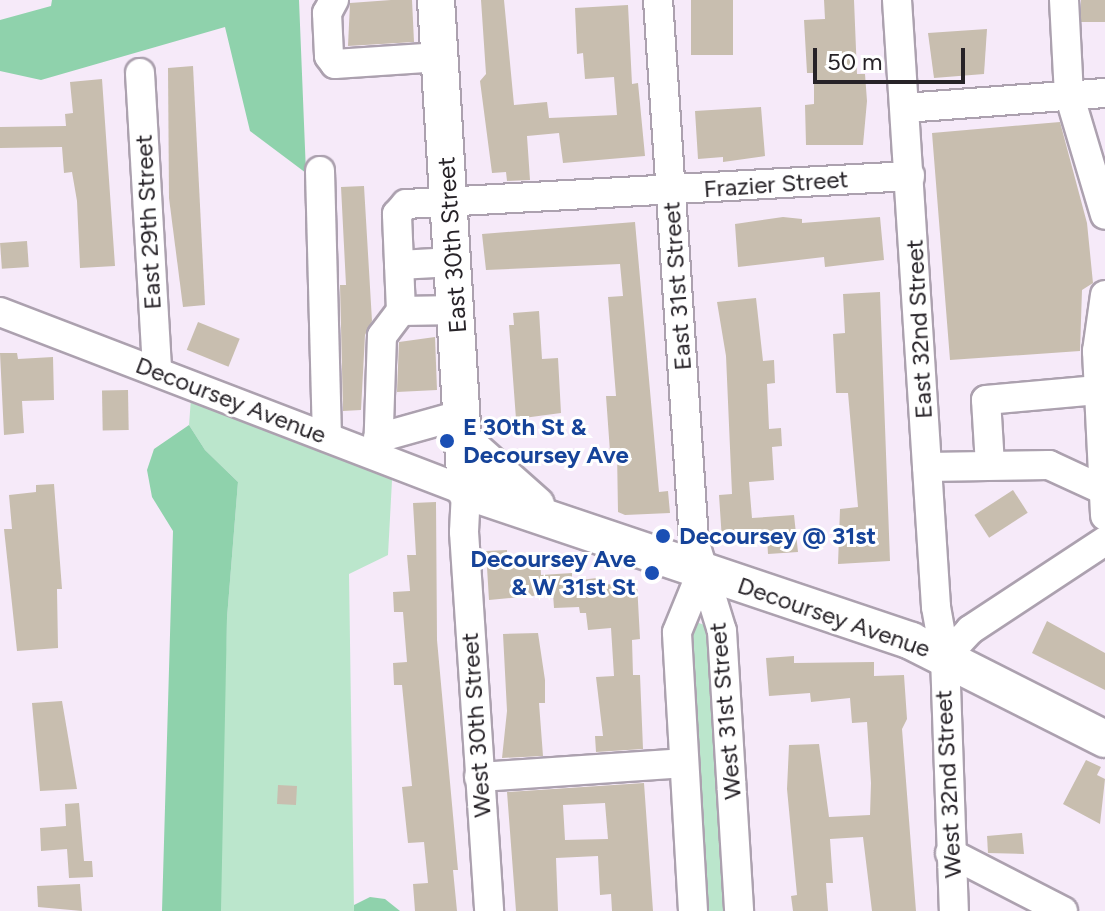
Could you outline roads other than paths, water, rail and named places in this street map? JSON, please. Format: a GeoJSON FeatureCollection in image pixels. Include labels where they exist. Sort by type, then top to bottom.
{"type":"FeatureCollection","features":[{"type":"Feature","properties":{"kind":"main road","name":"East 30th Street"},"geometry":{"type":"LineString","coordinates":[[436,0],[466,491]]}},
{"type":"Feature","properties":{"kind":"main road","name":"Decoursey Avenue"},"geometry":{"type":"LineString","coordinates":[[464,428],[552,520]]}},
{"type":"Feature","properties":{"kind":"main road","name":"Decoursey Avenue"},"geometry":{"type":"LineString","coordinates":[[466,491],[945,657],[1105,739]]}},
{"type":"Feature","properties":{"kind":"street"},"geometry":{"type":"LineString","coordinates":[[334,0],[327,13],[329,56],[335,64],[440,57]]}},
{"type":"Feature","properties":{"kind":"street","name":"East 31st Street"},"geometry":{"type":"LineString","coordinates":[[658,0],[694,540],[702,571]]}},
{"type":"Feature","properties":{"kind":"street","name":"East 32nd Street"},"geometry":{"type":"LineString","coordinates":[[897,0],[936,607],[945,657]]}},
{"type":"Feature","properties":{"kind":"street"},"geometry":{"type":"LineString","coordinates":[[1064,0],[1069,94],[1105,215]]}},
{"type":"Feature","properties":{"kind":"street","name":"East 29th Street"},"geometry":{"type":"LineString","coordinates":[[140,73],[157,372]]}},
{"type":"Feature","properties":{"kind":"street"},"geometry":{"type":"LineString","coordinates":[[905,108],[1105,93]]}},
{"type":"Feature","properties":{"kind":"street"},"geometry":{"type":"LineString","coordinates":[[320,171],[327,437]]}},
{"type":"Feature","properties":{"kind":"street","name":"Frazier Street"},"geometry":{"type":"LineString","coordinates":[[399,265],[400,208],[450,202],[670,192],[910,176]]}},
{"type":"Feature","properties":{"kind":"street"},"geometry":{"type":"LineString","coordinates":[[453,262],[399,265],[401,311],[380,341],[378,447],[464,428]]}},
{"type":"Feature","properties":{"kind":"street"},"geometry":{"type":"LineString","coordinates":[[1103,502],[1098,390],[1105,295]]}},
{"type":"Feature","properties":{"kind":"street"},"geometry":{"type":"LineString","coordinates":[[401,311],[457,310]]}},
{"type":"Feature","properties":{"kind":"street","name":"Decoursey Avenue"},"geometry":{"type":"LineString","coordinates":[[0,312],[327,437],[378,447],[466,491]]}},
{"type":"Feature","properties":{"kind":"street"},"geometry":{"type":"LineString","coordinates":[[990,465],[986,400],[1098,390]]}},
{"type":"Feature","properties":{"kind":"street"},"geometry":{"type":"LineString","coordinates":[[927,467],[1049,465],[1103,502]]}},
{"type":"Feature","properties":{"kind":"street","name":"West 30th Street"},"geometry":{"type":"LineString","coordinates":[[466,491],[464,532],[489,911]]}},
{"type":"Feature","properties":{"kind":"street"},"geometry":{"type":"LineString","coordinates":[[945,657],[970,630],[1105,541]]}},
{"type":"Feature","properties":{"kind":"street","name":"West 31st Street"},"geometry":{"type":"LineString","coordinates":[[693,911],[677,632],[702,571]]}},
{"type":"Feature","properties":{"kind":"street","name":"West 31st Street"},"geometry":{"type":"LineString","coordinates":[[702,571],[722,631],[739,911]]}},
{"type":"Feature","properties":{"kind":"street","name":"West 32nd Street"},"geometry":{"type":"LineString","coordinates":[[945,657],[954,911]]}},
{"type":"Feature","properties":{"kind":"street"},"geometry":{"type":"LineString","coordinates":[[479,777],[683,763]]}},
{"type":"Feature","properties":{"kind":"street"},"geometry":{"type":"LineString","coordinates":[[950,853],[1063,911]]}},
{"type":"Feature","properties":{"kind":"place","name":"E 30th St & Decoursey Ave"},"geometry":{"type":"Point","coordinates":[447,441]}},
{"type":"Feature","properties":{"kind":"place","name":"Decoursey @ 31st"},"geometry":{"type":"Point","coordinates":[663,536]}},
{"type":"Feature","properties":{"kind":"place","name":"Decoursey Ave & W 31st St"},"geometry":{"type":"Point","coordinates":[652,573]}}]}
